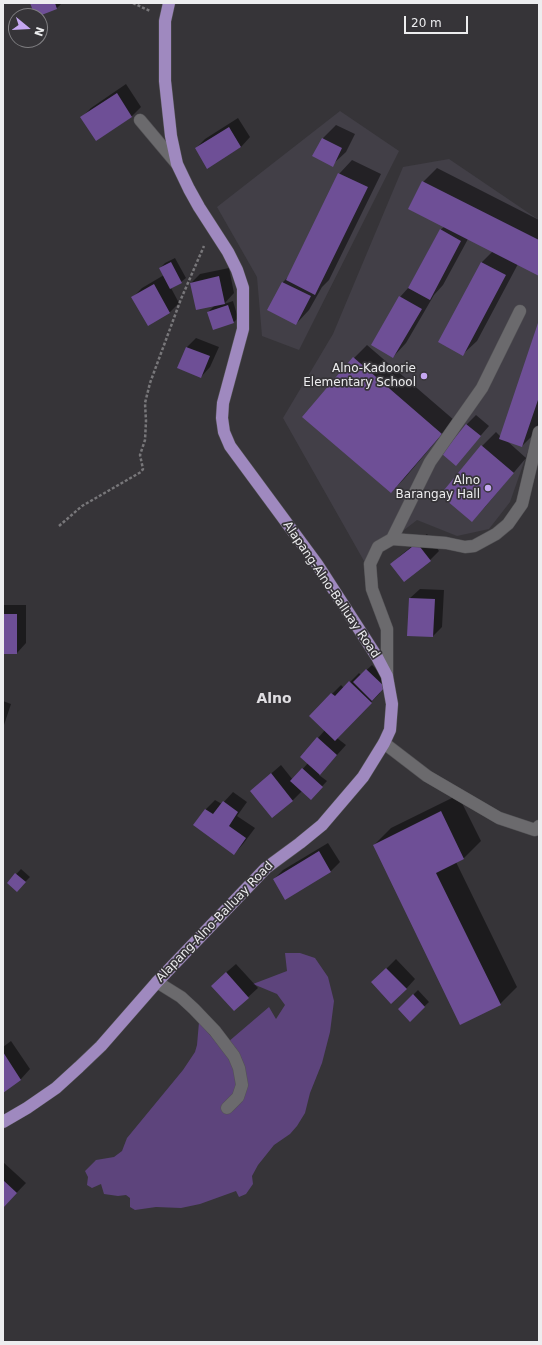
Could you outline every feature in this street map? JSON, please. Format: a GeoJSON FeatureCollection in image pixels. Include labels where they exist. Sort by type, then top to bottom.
{"type":"FeatureCollection","features":[{"type":"Feature","properties":{"kind":"main road","name":"Alapang-Alno-Balluay Road"},"geometry":{"type":"LineString","coordinates":[[3,1122],[56,1088],[79,1067],[101,1046],[157,982],[266,868],[322,825],[363,777],[384,744],[390,730],[392,704],[387,676],[377,657],[335,591],[230,446],[224,432],[222,418],[223,403],[243,329],[243,288],[237,270],[228,252],[188,189],[177,164],[171,136],[165,81],[165,21],[169,3]]}},
{"type":"Feature","properties":{"kind":"street"},"geometry":{"type":"LineString","coordinates":[[140,120],[177,164]]}},
{"type":"Feature","properties":{"kind":"street"},"geometry":{"type":"LineString","coordinates":[[392,539],[430,462],[482,388],[520,311]]}},
{"type":"Feature","properties":{"kind":"street"},"geometry":{"type":"LineString","coordinates":[[387,676],[387,629],[372,589],[370,564],[378,547],[392,539],[446,543],[466,547],[474,546],[496,534],[508,524],[522,504],[539,432]]}},
{"type":"Feature","properties":{"kind":"street"},"geometry":{"type":"LineString","coordinates":[[384,744],[427,776],[499,818],[535,830],[539,826]]}},
{"type":"Feature","properties":{"kind":"street"},"geometry":{"type":"LineString","coordinates":[[157,982],[181,997],[194,1009],[215,1031],[234,1056],[239,1068],[242,1085],[238,1097],[227,1108]]}},
{"type":"Feature","properties":{"kind":"path"},"geometry":{"type":"LineString","coordinates":[[59,526],[82,506],[115,488],[141,472],[143,469],[140,455],[145,440],[145,404],[150,383],[181,299],[212,227]]}},
{"type":"Feature","properties":{"kind":"shaded area"},"geometry":{"type":"Polygon","coordinates":[[[340,111],[399,151],[299,350],[262,336],[257,277],[217,207],[340,111]]]}},
{"type":"Feature","properties":{"kind":"shaded area","name":"Alno-Kadoorie Elementary School"},"geometry":{"type":"Polygon","coordinates":[[[449,159],[539,220],[539,419],[510,502],[489,529],[457,536],[417,520],[364,561],[283,418],[333,334],[403,167],[449,159]]]}},
{"type":"Feature","properties":{"kind":"shaded area"},"geometry":{"type":"Polygon","coordinates":[[[285,953],[300,953],[315,958],[328,977],[334,1001],[330,1032],[322,1063],[310,1093],[305,1113],[290,1134],[274,1145],[258,1165],[252,1176],[253,1184],[246,1194],[239,1197],[236,1191],[200,1204],[181,1208],[156,1207],[135,1210],[130,1207],[130,1198],[126,1195],[118,1196],[104,1194],[101,1184],[92,1188],[87,1185],[88,1177],[85,1171],[96,1160],[114,1157],[122,1151],[127,1138],[183,1070],[195,1052],[199,1022],[221,1048],[269,1007],[276,1019],[285,1005],[277,994],[253,984],[287,971],[285,953]]]}},
{"type":"Feature","properties":{"kind":"building"},"geometry":{"type":"Polygon","coordinates":[[[30,3],[55,3],[57,9],[48,12],[48,8],[32,8],[30,3]]]}},
{"type":"Feature","properties":{"kind":"building"},"geometry":{"type":"Polygon","coordinates":[[[117,93],[132,117],[96,141],[80,117],[117,93]]]}},
{"type":"Feature","properties":{"kind":"building"},"geometry":{"type":"Polygon","coordinates":[[[229,127],[241,147],[207,169],[195,148],[229,127]]]}},
{"type":"Feature","properties":{"kind":"building"},"geometry":{"type":"Polygon","coordinates":[[[322,138],[342,148],[333,167],[312,156],[322,138]]]}},
{"type":"Feature","properties":{"kind":"building"},"geometry":{"type":"Polygon","coordinates":[[[338,173],[368,187],[315,295],[286,280],[338,173]]]}},
{"type":"Feature","properties":{"kind":"building"},"geometry":{"type":"Polygon","coordinates":[[[422,181],[539,240],[539,276],[408,209],[422,181]]]}},
{"type":"Feature","properties":{"kind":"building"},"geometry":{"type":"Polygon","coordinates":[[[440,229],[461,241],[430,300],[408,288],[440,229]]]}},
{"type":"Feature","properties":{"kind":"building"},"geometry":{"type":"Polygon","coordinates":[[[171,262],[182,283],[170,289],[159,268],[171,262]]]}},
{"type":"Feature","properties":{"kind":"building"},"geometry":{"type":"Polygon","coordinates":[[[481,262],[506,275],[463,356],[438,342],[481,262]]]}},
{"type":"Feature","properties":{"kind":"building"},"geometry":{"type":"Polygon","coordinates":[[[219,276],[225,304],[196,310],[190,283],[219,276]]]}},
{"type":"Feature","properties":{"kind":"building"},"geometry":{"type":"Polygon","coordinates":[[[282,282],[311,296],[296,325],[267,310],[282,282]]]}},
{"type":"Feature","properties":{"kind":"building"},"geometry":{"type":"Polygon","coordinates":[[[154,284],[170,313],[148,326],[131,297],[154,284]]]}},
{"type":"Feature","properties":{"kind":"building"},"geometry":{"type":"Polygon","coordinates":[[[399,296],[422,309],[393,358],[371,345],[399,296]]]}},
{"type":"Feature","properties":{"kind":"building"},"geometry":{"type":"Polygon","coordinates":[[[228,305],[234,323],[213,330],[207,312],[228,305]]]}},
{"type":"Feature","properties":{"kind":"building"},"geometry":{"type":"Polygon","coordinates":[[[539,320],[539,397],[522,447],[499,439],[539,320]]]}},
{"type":"Feature","properties":{"kind":"building"},"geometry":{"type":"Polygon","coordinates":[[[186,347],[210,356],[201,378],[177,368],[186,347]]]}},
{"type":"Feature","properties":{"kind":"building"},"geometry":{"type":"Polygon","coordinates":[[[353,357],[442,434],[391,493],[302,417],[353,357]]]}},
{"type":"Feature","properties":{"kind":"building"},"geometry":{"type":"Polygon","coordinates":[[[466,424],[481,436],[456,466],[442,454],[466,424]]]}},
{"type":"Feature","properties":{"kind":"building"},"geometry":{"type":"Polygon","coordinates":[[[481,445],[514,473],[472,522],[440,495],[481,445]]]}},
{"type":"Feature","properties":{"kind":"building"},"geometry":{"type":"Polygon","coordinates":[[[417,543],[431,561],[404,582],[390,564],[417,543]]]}},
{"type":"Feature","properties":{"kind":"building"},"geometry":{"type":"Polygon","coordinates":[[[409,598],[435,599],[433,637],[407,636],[409,598]]]}},
{"type":"Feature","properties":{"kind":"building"},"geometry":{"type":"Polygon","coordinates":[[[3,614],[17,614],[17,654],[3,654],[3,614]]]}},
{"type":"Feature","properties":{"kind":"building"},"geometry":{"type":"Polygon","coordinates":[[[366,669],[385,687],[372,701],[353,682],[366,669]]]}},
{"type":"Feature","properties":{"kind":"building"},"geometry":{"type":"Polygon","coordinates":[[[349,681],[372,703],[335,741],[309,716],[331,693],[335,696],[349,681]]]}},
{"type":"Feature","properties":{"kind":"building"},"geometry":{"type":"Polygon","coordinates":[[[317,737],[337,755],[320,775],[300,757],[317,737]]]}},
{"type":"Feature","properties":{"kind":"building"},"geometry":{"type":"Polygon","coordinates":[[[302,768],[323,787],[311,800],[290,781],[302,768]]]}},
{"type":"Feature","properties":{"kind":"building"},"geometry":{"type":"Polygon","coordinates":[[[271,773],[293,801],[272,818],[250,791],[271,773]]]}},
{"type":"Feature","properties":{"kind":"building"},"geometry":{"type":"Polygon","coordinates":[[[223,801],[238,812],[229,826],[246,838],[234,855],[193,825],[205,809],[213,814],[223,801]]]}},
{"type":"Feature","properties":{"kind":"building"},"geometry":{"type":"Polygon","coordinates":[[[441,811],[464,859],[436,873],[501,1005],[460,1025],[373,845],[441,811]]]}},
{"type":"Feature","properties":{"kind":"building"},"geometry":{"type":"Polygon","coordinates":[[[319,851],[331,872],[285,900],[273,879],[319,851]]]}},
{"type":"Feature","properties":{"kind":"building"},"geometry":{"type":"Polygon","coordinates":[[[15,873],[26,882],[17,892],[7,883],[15,873]]]}},
{"type":"Feature","properties":{"kind":"building"},"geometry":{"type":"Polygon","coordinates":[[[386,968],[407,989],[391,1004],[371,982],[386,968]]]}},
{"type":"Feature","properties":{"kind":"building"},"geometry":{"type":"Polygon","coordinates":[[[226,972],[249,998],[234,1011],[211,986],[226,972]]]}},
{"type":"Feature","properties":{"kind":"building"},"geometry":{"type":"Polygon","coordinates":[[[413,994],[425,1007],[410,1022],[398,1009],[413,994]]]}},
{"type":"Feature","properties":{"kind":"building"},"geometry":{"type":"Polygon","coordinates":[[[3,1052],[21,1080],[3,1093],[3,1052]]]}},
{"type":"Feature","properties":{"kind":"building"},"geometry":{"type":"Polygon","coordinates":[[[3,1180],[17,1193],[3,1208],[3,1180]]]}},
{"type":"Feature","properties":{"kind":"place","name":"Alno-Kadoorie Elementary School"},"geometry":{"type":"Point","coordinates":[424,376]}},
{"type":"Feature","properties":{"kind":"place","name":"Alno Barangay Hall"},"geometry":{"type":"Point","coordinates":[488,488]}},
{"type":"Feature","properties":{"kind":"district","name":"Alno"},"geometry":{"type":"Point","coordinates":[274,699]}}]}
